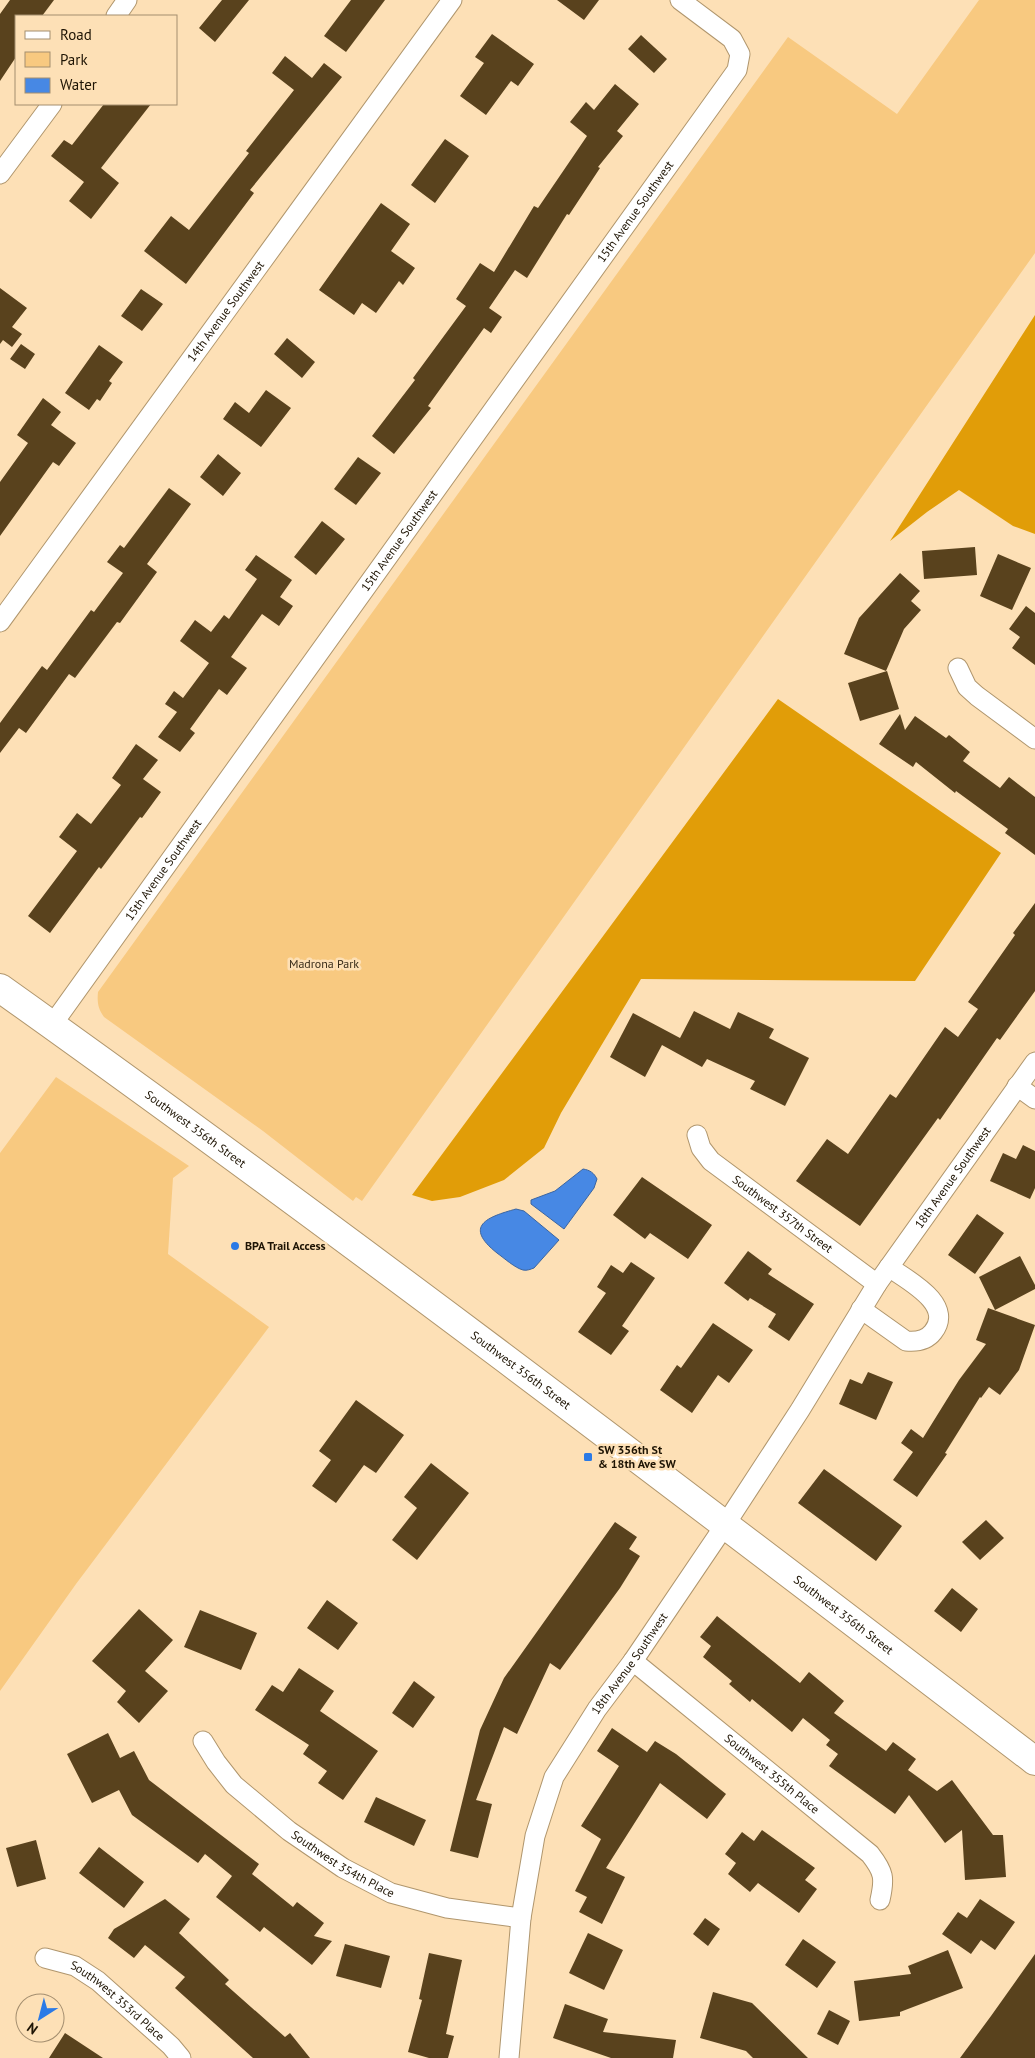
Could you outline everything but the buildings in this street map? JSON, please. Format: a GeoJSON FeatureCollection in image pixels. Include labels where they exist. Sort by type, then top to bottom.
{"type":"FeatureCollection","features":[{"type":"Feature","properties":{"kind":"main road","name":"Southwest 356th Street"},"geometry":{"type":"LineString","coordinates":[[0,988],[205,1134],[1035,1761]]}},
{"type":"Feature","properties":{"kind":"street"},"geometry":{"type":"LineString","coordinates":[[117,15],[127,0]]}},
{"type":"Feature","properties":{"kind":"street","name":"14th Avenue Southwest"},"geometry":{"type":"LineString","coordinates":[[0,622],[452,0]]}},
{"type":"Feature","properties":{"kind":"street","name":"15th Avenue Southwest"},"geometry":{"type":"LineString","coordinates":[[52,1025],[737,70],[740,54],[732,39],[680,0]]}},
{"type":"Feature","properties":{"kind":"street"},"geometry":{"type":"LineString","coordinates":[[0,174],[51,105]]}},
{"type":"Feature","properties":{"kind":"street"},"geometry":{"type":"LineString","coordinates":[[958,668],[967,686],[972,691],[1035,739]]}},
{"type":"Feature","properties":{"kind":"street","name":"18th Avenue Southwest"},"geometry":{"type":"LineString","coordinates":[[509,2058],[521,1918],[535,1836],[554,1777],[597,1709],[633,1661],[725,1525],[800,1410],[877,1284],[1035,1062]]}},
{"type":"Feature","properties":{"kind":"street"},"geometry":{"type":"LineString","coordinates":[[1017,1086],[1035,1099]]}},
{"type":"Feature","properties":{"kind":"street","name":"Southwest 357th Street"},"geometry":{"type":"LineString","coordinates":[[697,1135],[701,1148],[711,1161],[877,1284]]}},
{"type":"Feature","properties":{"kind":"street"},"geometry":{"type":"LineString","coordinates":[[861,1309],[906,1341],[915,1342],[923,1340],[931,1335],[936,1328],[939,1320],[935,1303],[929,1296],[889,1267]]}},
{"type":"Feature","properties":{"kind":"street","name":"Southwest 355th Place"},"geometry":{"type":"LineString","coordinates":[[633,1661],[870,1854],[881,1869],[884,1883],[880,1900]]}},
{"type":"Feature","properties":{"kind":"street","name":"Southwest 354th Place"},"geometry":{"type":"LineString","coordinates":[[203,1740],[216,1762],[234,1785],[289,1831],[343,1868],[390,1893],[447,1908],[521,1918]]}},
{"type":"Feature","properties":{"kind":"street","name":"Southwest 353rd Place"},"geometry":{"type":"LineString","coordinates":[[45,1958],[75,1966],[98,1980],[171,2046],[181,2058]]}},
{"type":"Feature","properties":{"kind":"green space","name":"Madrona Park"},"geometry":{"type":"Polygon","coordinates":[[[979,0],[1035,0],[1035,253],[362,1201],[356,1197],[353,1201],[263,1131],[104,1017],[98,1005],[98,992],[788,37],[897,114],[979,0]]]}},
{"type":"Feature","properties":{"kind":"green space"},"geometry":{"type":"Polygon","coordinates":[[[56,1077],[189,1166],[173,1178],[168,1254],[269,1327],[76,1584],[0,1691],[0,1153],[56,1077]]]}},
{"type":"Feature","properties":{"kind":"shaded area"},"geometry":{"type":"Polygon","coordinates":[[[1035,315],[1035,534],[1013,526],[959,490],[890,541],[1035,315]]]}},
{"type":"Feature","properties":{"kind":"shaded area"},"geometry":{"type":"Polygon","coordinates":[[[778,699],[1001,853],[915,981],[641,979],[561,1113],[544,1148],[504,1180],[460,1197],[432,1201],[412,1195],[778,699]]]}},
{"type":"Feature","properties":{"kind":"water"},"geometry":{"type":"Polygon","coordinates":[[[583,1169],[592,1172],[597,1179],[594,1188],[564,1229],[531,1204],[531,1200],[555,1191],[583,1169]]]}},
{"type":"Feature","properties":{"kind":"water"},"geometry":{"type":"Polygon","coordinates":[[[516,1209],[524,1211],[559,1240],[534,1268],[527,1270],[520,1269],[497,1253],[487,1244],[480,1229],[488,1219],[516,1209]]]}},
{"type":"Feature","properties":{"kind":"place","name":"BPA Trail Access"},"geometry":{"type":"Point","coordinates":[235,1246]}},
{"type":"Feature","properties":{"kind":"place","name":"SW 356th St & 18th Ave SW"},"geometry":{"type":"Point","coordinates":[588,1457]}}]}
